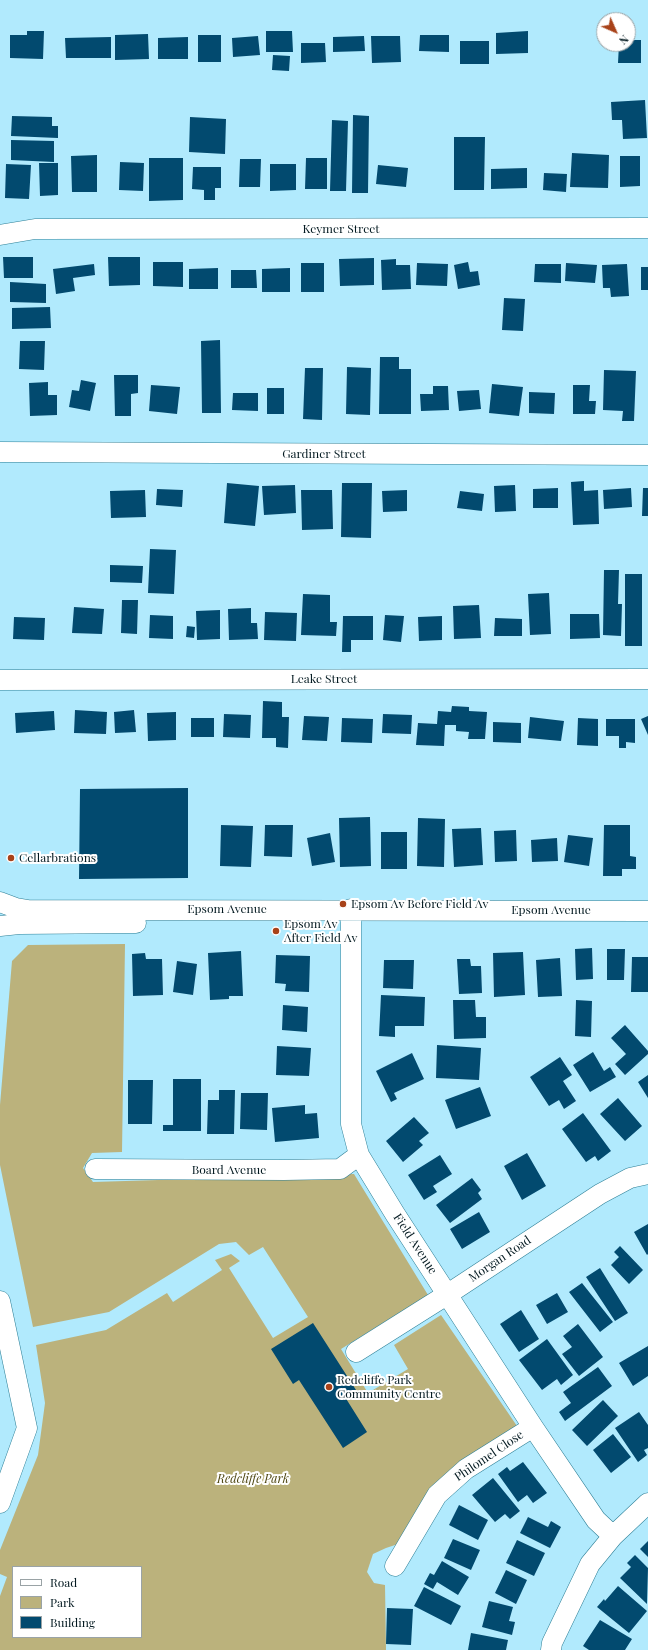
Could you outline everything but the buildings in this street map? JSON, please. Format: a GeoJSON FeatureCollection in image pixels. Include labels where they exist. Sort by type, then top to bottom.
{"type":"FeatureCollection","features":[{"type":"Feature","properties":{"kind":"street","name":"Keymer Street"},"geometry":{"type":"LineString","coordinates":[[0,221],[35,229]]}},
{"type":"Feature","properties":{"kind":"street","name":"Keymer Street"},"geometry":{"type":"LineString","coordinates":[[0,235],[35,229],[648,228]]}},
{"type":"Feature","properties":{"kind":"street","name":"Gardiner Street"},"geometry":{"type":"LineString","coordinates":[[0,452],[648,455]]}},
{"type":"Feature","properties":{"kind":"street","name":"Leake Street"},"geometry":{"type":"LineString","coordinates":[[0,680],[648,679]]}},
{"type":"Feature","properties":{"kind":"street","name":"Epsom Avenue"},"geometry":{"type":"LineString","coordinates":[[0,904],[28,910],[648,923]]}},
{"type":"Feature","properties":{"kind":"street"},"geometry":{"type":"LineString","coordinates":[[0,904],[2,914],[0,921]]}},
{"type":"Feature","properties":{"kind":"street","name":"Epsom Avenue"},"geometry":{"type":"LineString","coordinates":[[0,926],[27,924],[351,916],[648,911]]}},
{"type":"Feature","properties":{"kind":"street","name":"Field Avenue"},"geometry":{"type":"LineString","coordinates":[[351,916],[351,1124],[359,1155],[395,1214],[533,1427],[596,1520],[613,1536]]}},
{"type":"Feature","properties":{"kind":"street","name":"Board Avenue"},"geometry":{"type":"LineString","coordinates":[[95,1169],[340,1169],[359,1155]]}},
{"type":"Feature","properties":{"kind":"street","name":"Morgan Road"},"geometry":{"type":"LineString","coordinates":[[356,1352],[448,1294],[600,1194],[630,1178],[648,1174]]}},
{"type":"Feature","properties":{"kind":"street"},"geometry":{"type":"LineString","coordinates":[[0,1300],[27,1428],[5,1475],[0,1503]]}},
{"type":"Feature","properties":{"kind":"street","name":"Philomel Close"},"geometry":{"type":"LineString","coordinates":[[394,1566],[437,1495],[466,1469],[533,1427]]}},
{"type":"Feature","properties":{"kind":"street"},"geometry":{"type":"LineString","coordinates":[[551,1650],[552,1643],[590,1564],[613,1536],[648,1503]]}},
{"type":"Feature","properties":{"kind":"green space","name":"Redcliffe Park"},"geometry":{"type":"Polygon","coordinates":[[[125,944],[122,1152],[92,1153],[83,1168],[93,1182],[354,1174],[428,1295],[341,1349],[368,1393],[408,1369],[394,1345],[441,1315],[517,1426],[401,1543],[373,1554],[367,1572],[374,1583],[385,1585],[386,1650],[0,1650],[0,1596],[7,1577],[0,1574],[0,1550],[38,1455],[45,1403],[36,1345],[106,1330],[167,1293],[173,1302],[222,1270],[215,1260],[231,1254],[240,1261],[229,1268],[273,1338],[308,1317],[263,1247],[249,1255],[236,1242],[219,1244],[109,1312],[33,1327],[0,1165],[0,1105],[12,961],[28,945],[125,944]]]}},
{"type":"Feature","properties":{"kind":"place","name":"Cellarbrations"},"geometry":{"type":"Point","coordinates":[11,858]}},
{"type":"Feature","properties":{"kind":"place","name":"Epsom Av Before Field Av"},"geometry":{"type":"Point","coordinates":[343,904]}},
{"type":"Feature","properties":{"kind":"place","name":"Epsom Av After Field Av"},"geometry":{"type":"Point","coordinates":[276,931]}},
{"type":"Feature","properties":{"kind":"place","name":"Redcliffe Park Community Centre"},"geometry":{"type":"Point","coordinates":[329,1387]}}]}
